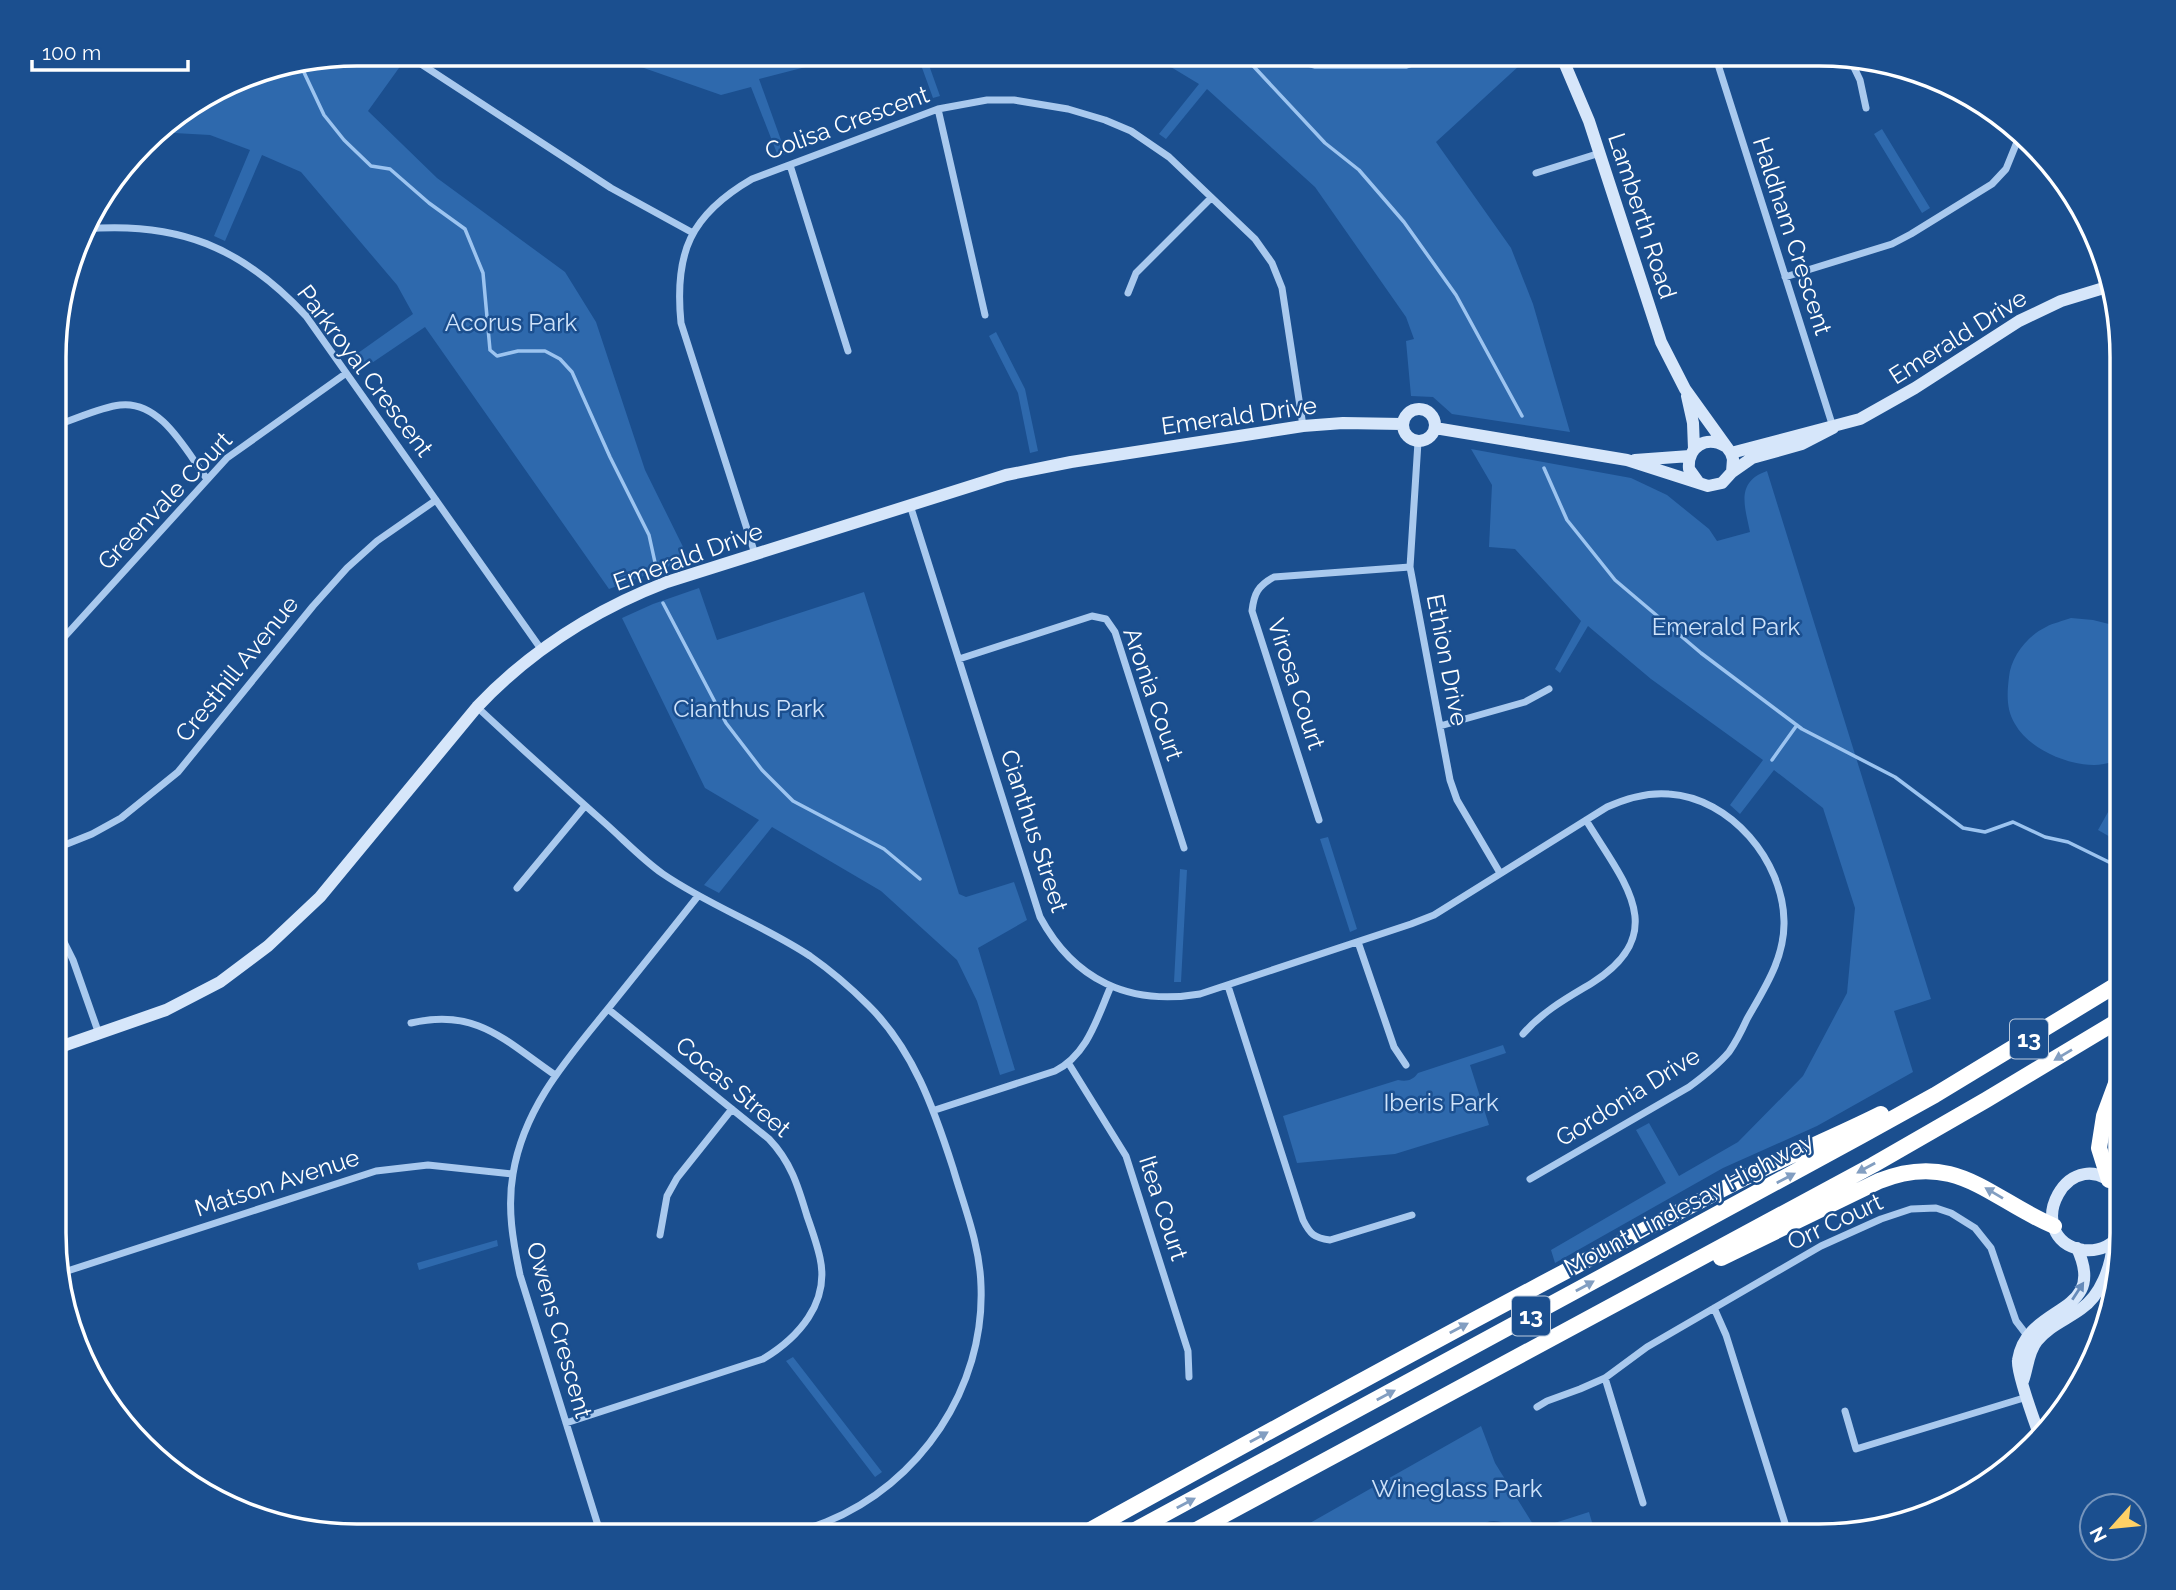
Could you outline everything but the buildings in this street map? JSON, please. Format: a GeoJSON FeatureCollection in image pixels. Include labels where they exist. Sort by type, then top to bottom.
{"type":"FeatureCollection","features":[{"type":"Feature","properties":{"kind":"highway","name":"Mount Lindesay Highway"},"geometry":{"type":"LineString","coordinates":[[1146,1524],[1935,1095],[2110,989]]}},
{"type":"Feature","properties":{"kind":"highway","name":"13"},"geometry":{"type":"LineString","coordinates":[[1208,1524],[1956,1117],[2110,1025]]}},
{"type":"Feature","properties":{"kind":"highway"},"geometry":{"type":"LineString","coordinates":[[1103,1524],[1441,1338],[1761,1170],[1905,1102],[1935,1095]]}},
{"type":"Feature","properties":{"kind":"highway"},"geometry":{"type":"LineString","coordinates":[[2110,1099],[2099,1148],[2110,1173]]}},
{"type":"Feature","properties":{"kind":"highway"},"geometry":{"type":"LineString","coordinates":[[1682,1267],[1718,1259],[1879,1181],[1912,1172],[1944,1172],[1966,1178],[2054,1226]]}},
{"type":"Feature","properties":{"kind":"street"},"geometry":{"type":"LineString","coordinates":[[424,66],[611,188],[693,233]]}},
{"type":"Feature","properties":{"kind":"street","name":"Lamberth Road"},"geometry":{"type":"LineString","coordinates":[[1566,66],[1600,153],[1652,318],[1670,362],[1685,389],[1728,450]]}},
{"type":"Feature","properties":{"kind":"street","name":"Haldham Crescent"},"geometry":{"type":"LineString","coordinates":[[1718,66],[1833,428]]}},
{"type":"Feature","properties":{"kind":"street"},"geometry":{"type":"LineString","coordinates":[[1855,69],[1860,79],[1866,108]]}},
{"type":"Feature","properties":{"kind":"street","name":"Colisa Crescent"},"geometry":{"type":"LineString","coordinates":[[755,554],[681,323],[678,294],[680,272],[693,233],[728,193],[752,179],[938,109],[987,100],[1014,100],[1068,109],[1105,120],[1156,147],[1255,239],[1272,263],[1282,288],[1303,426]]}},
{"type":"Feature","properties":{"kind":"street"},"geometry":{"type":"LineString","coordinates":[[938,109],[985,315]]}},
{"type":"Feature","properties":{"kind":"street"},"geometry":{"type":"LineString","coordinates":[[1785,277],[1892,244],[1911,234],[1992,184],[2006,169],[2016,145]]}},
{"type":"Feature","properties":{"kind":"street"},"geometry":{"type":"LineString","coordinates":[[1536,173],[1600,153]]}},
{"type":"Feature","properties":{"kind":"street"},"geometry":{"type":"LineString","coordinates":[[790,165],[848,351]]}},
{"type":"Feature","properties":{"kind":"street"},"geometry":{"type":"LineString","coordinates":[[1128,293],[1136,273],[1211,198]]}},
{"type":"Feature","properties":{"kind":"street","name":"Parkroyal Crescent"},"geometry":{"type":"LineString","coordinates":[[98,228],[119,226],[180,234],[236,257],[283,291],[306,316],[541,649]]}},
{"type":"Feature","properties":{"kind":"street","name":"Emerald Drive"},"geometry":{"type":"LineString","coordinates":[[1627,460],[1692,453],[1699,445],[1712,441],[1728,450],[1833,428],[1860,419],[1889,404],[2029,316],[2061,301],[2101,289]]}},
{"type":"Feature","properties":{"kind":"street","name":"Greenvale Court"},"geometry":{"type":"LineString","coordinates":[[66,635],[207,479],[246,443],[345,374]]}},
{"type":"Feature","properties":{"kind":"street","name":"Lamberth Road"},"geometry":{"type":"LineString","coordinates":[[1685,389],[1693,423],[1692,453]]}},
{"type":"Feature","properties":{"kind":"street"},"geometry":{"type":"LineString","coordinates":[[66,422],[120,405],[142,407],[160,416],[207,479]]}},
{"type":"Feature","properties":{"kind":"street"},"geometry":{"type":"LineString","coordinates":[[1421,409],[1431,414],[1435,429],[1427,440],[1418,442],[1408,438],[1402,424],[1406,414],[1421,409]]}},
{"type":"Feature","properties":{"kind":"street","name":"Emerald Drive"},"geometry":{"type":"LineString","coordinates":[[66,1045],[166,1010],[240,968],[285,932],[329,886],[477,708],[502,682],[568,630],[633,595],[983,481],[1038,468],[1303,426],[1343,423],[1402,424]]}},
{"type":"Feature","properties":{"kind":"street","name":"Emerald Drive"},"geometry":{"type":"LineString","coordinates":[[1435,429],[1627,460],[1701,484],[1716,486],[1752,458],[1802,443],[1833,428]]}},
{"type":"Feature","properties":{"kind":"street","name":"Ethion Drive"},"geometry":{"type":"LineString","coordinates":[[1418,442],[1410,568],[1450,780],[1457,800],[1500,873]]}},
{"type":"Feature","properties":{"kind":"street"},"geometry":{"type":"LineString","coordinates":[[1728,450],[1733,459],[1732,472]]}},
{"type":"Feature","properties":{"kind":"street"},"geometry":{"type":"LineString","coordinates":[[1692,453],[1689,469],[1701,484]]}},
{"type":"Feature","properties":{"kind":"street","name":"Cresthill Avenue"},"geometry":{"type":"LineString","coordinates":[[66,844],[121,818],[178,772],[347,568],[377,541],[436,499]]}},
{"type":"Feature","properties":{"kind":"street","name":"Cianthus Street"},"geometry":{"type":"LineString","coordinates":[[910,504],[1040,917],[1051,938],[1068,958],[1111,986],[1141,995],[1175,999],[1228,986],[1434,915],[1500,873]]}},
{"type":"Feature","properties":{"kind":"street","name":"Virosa Court"},"geometry":{"type":"LineString","coordinates":[[1319,820],[1252,611],[1254,596],[1261,584],[1274,577],[1410,568]]}},
{"type":"Feature","properties":{"kind":"street","name":"Aronia Court"},"geometry":{"type":"LineString","coordinates":[[959,659],[1092,616],[1106,619],[1115,632],[1184,848]]}},
{"type":"Feature","properties":{"kind":"street"},"geometry":{"type":"LineString","coordinates":[[1440,726],[1525,702],[1549,689]]}},
{"type":"Feature","properties":{"kind":"street"},"geometry":{"type":"LineString","coordinates":[[477,708],[660,872],[698,897],[810,956],[870,1006],[896,1039],[935,1110],[976,1244],[981,1284],[981,1317],[975,1350],[966,1381],[951,1412],[932,1440],[889,1485],[846,1513],[818,1524]]}},
{"type":"Feature","properties":{"kind":"street","name":"Gordonia Drive"},"geometry":{"type":"LineString","coordinates":[[1500,873],[1607,807],[1645,794],[1670,793],[1691,798],[1732,820],[1763,855],[1775,875],[1782,898],[1784,922],[1781,948],[1773,972],[1731,1049],[1713,1069],[1689,1087],[1530,1179]]}},
{"type":"Feature","properties":{"kind":"street"},"geometry":{"type":"LineString","coordinates":[[517,888],[586,806]]}},
{"type":"Feature","properties":{"kind":"street"},"geometry":{"type":"LineString","coordinates":[[1523,1034],[1538,1016],[1619,962],[1629,949],[1636,930],[1636,911],[1630,894],[1586,820]]}},
{"type":"Feature","properties":{"kind":"street","name":"Owens Crescent"},"geometry":{"type":"LineString","coordinates":[[598,1524],[520,1275],[512,1238],[510,1206],[513,1174],[531,1114],[555,1074],[698,897]]}},
{"type":"Feature","properties":{"kind":"street"},"geometry":{"type":"LineString","coordinates":[[1358,942],[1394,1047],[1406,1065]]}},
{"type":"Feature","properties":{"kind":"street"},"geometry":{"type":"LineString","coordinates":[[66,946],[99,1035]]}},
{"type":"Feature","properties":{"kind":"street"},"geometry":{"type":"LineString","coordinates":[[935,1110],[1045,1075],[1069,1064],[1089,1037],[1111,986]]}},
{"type":"Feature","properties":{"kind":"street"},"geometry":{"type":"LineString","coordinates":[[1228,986],[1303,1220],[1310,1233],[1316,1238],[1330,1240],[1412,1215]]}},
{"type":"Feature","properties":{"kind":"street","name":"Cocas Street"},"geometry":{"type":"LineString","coordinates":[[566,1423],[763,1359],[783,1348],[803,1328],[813,1311],[821,1286],[821,1260],[795,1176],[784,1154],[608,1009]]}},
{"type":"Feature","properties":{"kind":"street"},"geometry":{"type":"LineString","coordinates":[[411,1023],[432,1018],[470,1021],[555,1074]]}},
{"type":"Feature","properties":{"kind":"street","name":"Itea Court"},"geometry":{"type":"LineString","coordinates":[[1069,1064],[1126,1156],[1188,1351],[1189,1377]]}},
{"type":"Feature","properties":{"kind":"street"},"geometry":{"type":"LineString","coordinates":[[660,1235],[667,1196],[677,1178],[732,1109]]}},
{"type":"Feature","properties":{"kind":"street","name":"Matson Avenue"},"geometry":{"type":"LineString","coordinates":[[69,1270],[376,1171],[428,1165],[513,1174]]}},
{"type":"Feature","properties":{"kind":"street"},"geometry":{"type":"LineString","coordinates":[[2109,1242],[2095,1250],[2077,1248],[2067,1243],[2054,1226],[2052,1205],[2061,1187],[2069,1180],[2089,1174],[2110,1183]]}},
{"type":"Feature","properties":{"kind":"street","name":"Orr Court"},"geometry":{"type":"LineString","coordinates":[[1537,1407],[1605,1378],[1647,1347],[1821,1246],[1881,1219],[1911,1209],[1936,1209],[1964,1219],[1984,1238],[1991,1248],[2016,1321],[2031,1340]]}},
{"type":"Feature","properties":{"kind":"street"},"geometry":{"type":"LineString","coordinates":[[2036,1425],[2023,1381],[2031,1340],[2036,1326],[2080,1294],[2086,1278],[2077,1248]]}},
{"type":"Feature","properties":{"kind":"street"},"geometry":{"type":"LineString","coordinates":[[2031,1340],[2093,1299],[2107,1268]]}},
{"type":"Feature","properties":{"kind":"street"},"geometry":{"type":"LineString","coordinates":[[1714,1308],[1726,1335],[1787,1524]]}},
{"type":"Feature","properties":{"kind":"street"},"geometry":{"type":"LineString","coordinates":[[1605,1378],[1643,1503]]}},
{"type":"Feature","properties":{"kind":"street"},"geometry":{"type":"LineString","coordinates":[[1844,1411],[1856,1449],[2027,1397]]}},
{"type":"Feature","properties":{"kind":"green space","name":"Acorus Park"},"geometry":{"type":"Polygon","coordinates":[[[400,66],[368,111],[437,178],[565,272],[596,322],[645,470],[689,559],[609,589],[425,327],[360,371],[351,358],[413,314],[397,285],[301,172],[262,155],[225,241],[214,236],[250,150],[210,135],[174,133],[229,97],[282,76],[339,67],[400,66]]]}},
{"type":"Feature","properties":{"kind":"green space"},"geometry":{"type":"Polygon","coordinates":[[[638,66],[809,66],[759,79],[786,154],[778,156],[751,87],[721,95],[638,66]]]}},
{"type":"Feature","properties":{"kind":"green space"},"geometry":{"type":"Polygon","coordinates":[[[921,66],[929,66],[940,96],[933,98],[921,66]]]}},
{"type":"Feature","properties":{"kind":"green space"},"geometry":{"type":"Polygon","coordinates":[[[1169,66],[1519,66],[1436,142],[1511,248],[1533,304],[1570,432],[1452,414],[1433,397],[1411,396],[1406,341],[1414,339],[1406,317],[1315,187],[1207,89],[1166,139],[1159,134],[1199,84],[1169,66]]]}},
{"type":"Feature","properties":{"kind":"green space"},"geometry":{"type":"Polygon","coordinates":[[[1882,129],[1930,208],[1922,213],[1874,134],[1882,129]]]}},
{"type":"Feature","properties":{"kind":"green space"},"geometry":{"type":"Polygon","coordinates":[[[996,332],[1025,389],[1038,451],[1030,453],[1018,393],[989,336],[996,332]]]}},
{"type":"Feature","properties":{"kind":"green space","name":"Emerald Park"},"geometry":{"type":"Polygon","coordinates":[[[1471,449],[1631,478],[1667,495],[1709,529],[1717,541],[1750,532],[1745,505],[1746,489],[1757,476],[1767,471],[1931,999],[1894,1011],[1913,1072],[1817,1126],[1723,1168],[1555,1263],[1551,1250],[1666,1183],[1636,1130],[1649,1123],[1679,1176],[1738,1142],[1803,1076],[1847,993],[1855,908],[1823,808],[1774,770],[1740,814],[1730,805],[1763,760],[1651,679],[1588,626],[1560,673],[1555,669],[1581,621],[1515,549],[1489,547],[1492,485],[1471,449]]]}},
{"type":"Feature","properties":{"kind":"green space","name":"Cianthus Park"},"geometry":{"type":"Polygon","coordinates":[[[699,588],[717,640],[864,592],[959,894],[966,897],[1014,882],[1027,920],[978,948],[1015,1070],[1000,1075],[977,1001],[957,960],[881,891],[772,827],[719,893],[704,885],[759,820],[705,788],[622,618],[699,588]]]}},
{"type":"Feature","properties":{"kind":"green space"},"geometry":{"type":"Polygon","coordinates":[[[2071,618],[2110,624],[2110,763],[2083,764],[2050,754],[2021,733],[2010,713],[2008,683],[2013,662],[2026,642],[2052,624],[2071,618]]]}},
{"type":"Feature","properties":{"kind":"green space"},"geometry":{"type":"Polygon","coordinates":[[[2110,809],[2110,837],[2098,830],[2110,809]]]}},
{"type":"Feature","properties":{"kind":"green space"},"geometry":{"type":"Polygon","coordinates":[[[1328,837],[1357,929],[1350,932],[1320,839],[1328,837]]]}},
{"type":"Feature","properties":{"kind":"green space"},"geometry":{"type":"Polygon","coordinates":[[[1180,869],[1187,870],[1181,982],[1174,982],[1180,869]]]}},
{"type":"Feature","properties":{"kind":"green space","name":"Iberis Park"},"geometry":{"type":"Polygon","coordinates":[[[1503,1045],[1506,1053],[1470,1065],[1489,1125],[1395,1154],[1297,1163],[1283,1116],[1398,1080],[1410,1080],[1418,1073],[1503,1045]]]}},
{"type":"Feature","properties":{"kind":"green space"},"geometry":{"type":"Polygon","coordinates":[[[497,1240],[498,1246],[419,1270],[417,1263],[497,1240]]]}},
{"type":"Feature","properties":{"kind":"green space"},"geometry":{"type":"Polygon","coordinates":[[[793,1357],[882,1472],[875,1477],[786,1361],[793,1357]]]}},
{"type":"Feature","properties":{"kind":"green space","name":"Wineglass Park"},"geometry":{"type":"Polygon","coordinates":[[[1481,1426],[1495,1463],[1533,1524],[1505,1524],[1495,1521],[1483,1524],[1308,1524],[1481,1426]]]}},
{"type":"Feature","properties":{"kind":"green space","name":"Wineglass Park"},"geometry":{"type":"Polygon","coordinates":[[[1589,1512],[1592,1524],[1552,1524],[1589,1512]]]}},
{"type":"Feature","properties":{"kind":"waterway"},"geometry":{"type":"LineString","coordinates":[[1253,66],[1325,143],[1359,170],[1404,222],[1456,295],[1522,416]]}},
{"type":"Feature","properties":{"kind":"waterway"},"geometry":{"type":"LineString","coordinates":[[1312,66],[1409,66]]}},
{"type":"Feature","properties":{"kind":"waterway"},"geometry":{"type":"LineString","coordinates":[[304,72],[324,115],[344,140],[371,166],[390,169],[429,203],[465,229],[483,273],[490,350],[497,356],[518,351],[545,351],[560,359],[572,372],[649,535],[656,567]]}},
{"type":"Feature","properties":{"kind":"waterway"},"geometry":{"type":"LineString","coordinates":[[1544,468],[1567,520],[1615,580],[1701,653],[1802,729],[1895,777],[1963,828],[1985,832],[2013,822],[2045,837],[2068,842],[2110,863]]}},
{"type":"Feature","properties":{"kind":"waterway"},"geometry":{"type":"LineString","coordinates":[[663,603],[726,723],[762,770],[793,801],[884,849],[920,879]]}},
{"type":"Feature","properties":{"kind":"waterway"},"geometry":{"type":"LineString","coordinates":[[1772,760],[1797,725]]}}]}
